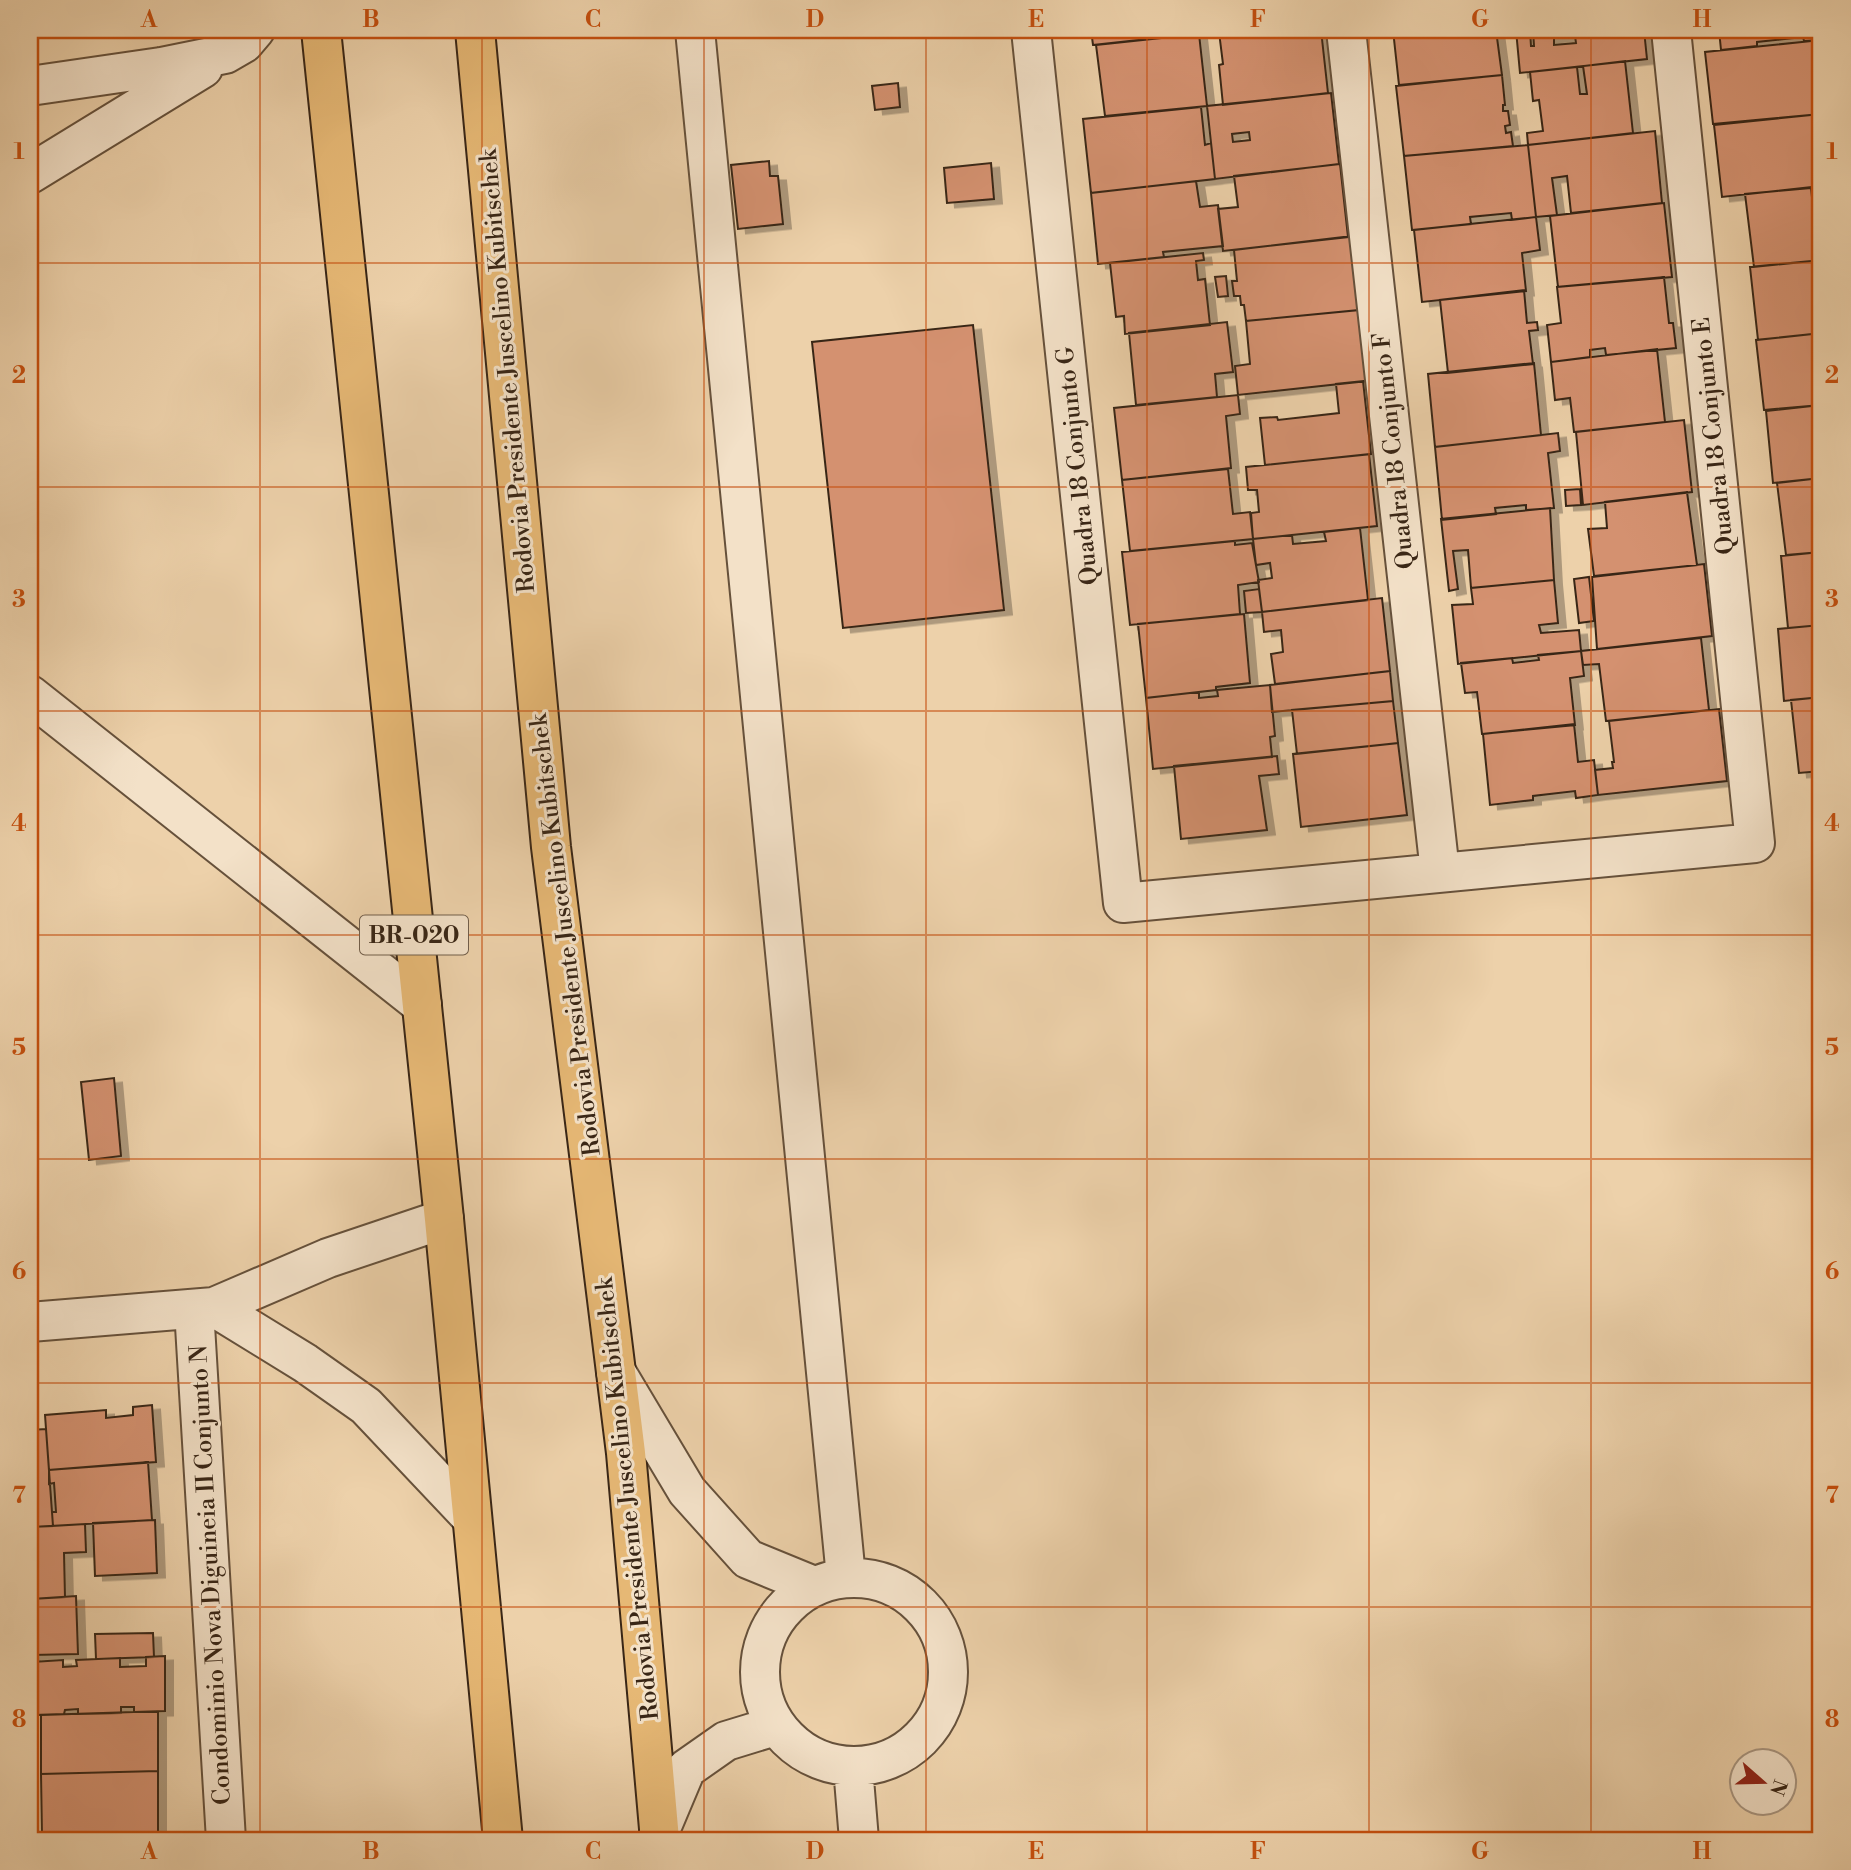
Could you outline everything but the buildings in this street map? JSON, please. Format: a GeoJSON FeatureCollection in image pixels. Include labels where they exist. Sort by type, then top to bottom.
{"type":"FeatureCollection","features":[{"type":"Feature","properties":{"kind":"highway","name":"BR-020"},"geometry":{"type":"LineString","coordinates":[[321,30],[444,1219],[470,1516],[503,1840]]}},
{"type":"Feature","properties":{"kind":"highway","name":"Rodovia Presidente Juscelino Kubitschek"},"geometry":{"type":"LineString","coordinates":[[475,30],[551,847],[626,1453],[659,1837]]}},
{"type":"Feature","properties":{"kind":"street"},"geometry":{"type":"LineString","coordinates":[[30,174],[244,43],[255,30]]}},
{"type":"Feature","properties":{"kind":"street"},"geometry":{"type":"LineString","coordinates":[[695,30],[830,1582]]}},
{"type":"Feature","properties":{"kind":"street","name":"Quadra 18 Conjunto G"},"geometry":{"type":"LineString","coordinates":[[1031,30],[1123,903],[1440,872]]}},
{"type":"Feature","properties":{"kind":"street","name":"Quadra 18 Conjunto F"},"geometry":{"type":"LineString","coordinates":[[1346,30],[1440,872]]}},
{"type":"Feature","properties":{"kind":"street","name":"Quadra 18 Conjunto E"},"geometry":{"type":"LineString","coordinates":[[1440,872],[1755,842],[1671,30]]}},
{"type":"Feature","properties":{"kind":"street"},"geometry":{"type":"LineString","coordinates":[[30,86],[161,67],[225,54]]}},
{"type":"Feature","properties":{"kind":"street"},"geometry":{"type":"LineString","coordinates":[[30,695],[422,1005]]}},
{"type":"Feature","properties":{"kind":"street"},"geometry":{"type":"LineString","coordinates":[[30,1322],[204,1308],[328,1258],[444,1219]]}},
{"type":"Feature","properties":{"kind":"street"},"geometry":{"type":"LineString","coordinates":[[204,1308],[305,1363],[366,1406],[470,1516]]}},
{"type":"Feature","properties":{"kind":"street","name":"Condominio Nova Diguineia II Conjunto N"},"geometry":{"type":"LineString","coordinates":[[204,1308],[226,1840]]}},
{"type":"Feature","properties":{"kind":"street"},"geometry":{"type":"LineString","coordinates":[[616,1372],[687,1491],[748,1559],[830,1582],[878,1580],[907,1594],[930,1616],[945,1646],[948,1675],[943,1704],[929,1730],[922,1737],[908,1750],[881,1763],[853,1767],[824,1763],[798,1749],[775,1726],[762,1696],[760,1663],[768,1631],[787,1605],[830,1582]]}},
{"type":"Feature","properties":{"kind":"street"},"geometry":{"type":"LineString","coordinates":[[659,1837],[686,1769],[726,1741],[775,1726]]}},
{"type":"Feature","properties":{"kind":"street"},"geometry":{"type":"LineString","coordinates":[[853,1767],[859,1840]]}}]}
